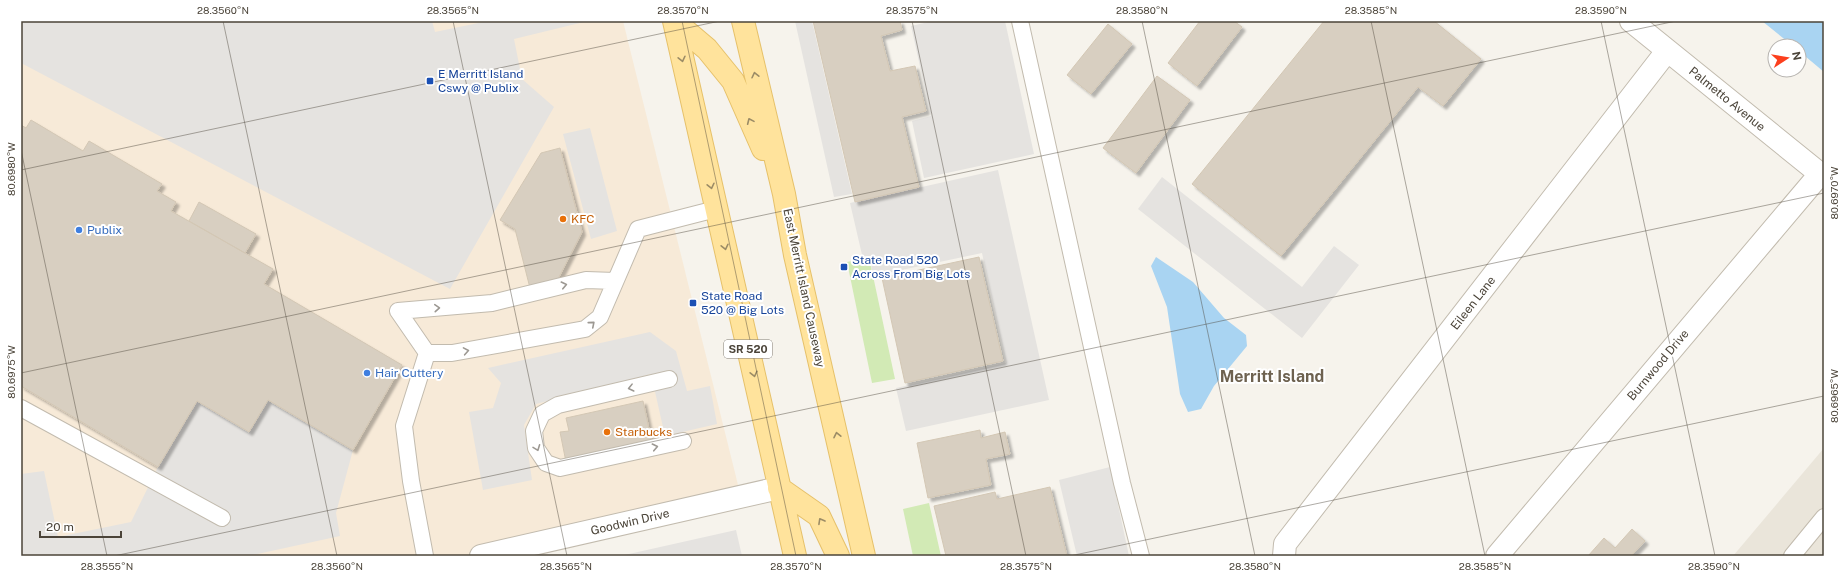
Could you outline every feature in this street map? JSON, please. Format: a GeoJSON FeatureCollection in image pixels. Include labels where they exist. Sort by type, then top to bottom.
{"type":"FeatureCollection","features":[{"type":"Feature","properties":{"kind":"main road"},"geometry":{"type":"LineString","coordinates":[[674,21],[707,49],[733,81],[784,194]]}},
{"type":"Feature","properties":{"kind":"main road","name":"SR 520"},"geometry":{"type":"LineString","coordinates":[[674,21],[795,556]]}},
{"type":"Feature","properties":{"kind":"main road","name":"East Merritt Island Causeway"},"geometry":{"type":"LineString","coordinates":[[743,21],[784,194],[795,255],[864,556]]}},
{"type":"Feature","properties":{"kind":"main road"},"geometry":{"type":"LineString","coordinates":[[779,488],[819,516],[838,556]]}},
{"type":"Feature","properties":{"kind":"street","name":"Palmetto Avenue"},"geometry":{"type":"LineString","coordinates":[[1630,21],[1822,176]]}},
{"type":"Feature","properties":{"kind":"street","name":"Eileen Lane"},"geometry":{"type":"LineString","coordinates":[[1284,556],[1285,544],[1667,51]]}},
{"type":"Feature","properties":{"kind":"street","name":"Burnwood Drive"},"geometry":{"type":"LineString","coordinates":[[1497,556],[1822,176]]}},
{"type":"Feature","properties":{"kind":"street","name":"Goodwin Drive"},"geometry":{"type":"LineString","coordinates":[[481,556],[779,488]]}},
{"type":"Feature","properties":{"kind":"lane"},"geometry":{"type":"LineString","coordinates":[[1020,21],[1122,483],[1141,556]]}},
{"type":"Feature","properties":{"kind":"lane"},"geometry":{"type":"LineString","coordinates":[[427,353],[452,353],[585,330],[600,317],[638,229],[716,209]]}},
{"type":"Feature","properties":{"kind":"lane"},"geometry":{"type":"LineString","coordinates":[[427,353],[398,310],[492,303],[586,280],[615,281]]}},
{"type":"Feature","properties":{"kind":"lane"},"geometry":{"type":"LineString","coordinates":[[425,556],[411,481],[404,426],[427,353]]}},
{"type":"Feature","properties":{"kind":"lane"},"geometry":{"type":"LineString","coordinates":[[669,379],[558,405],[542,414],[534,431],[536,448],[546,463],[560,468],[683,441]]}},
{"type":"Feature","properties":{"kind":"lane"},"geometry":{"type":"LineString","coordinates":[[21,408],[222,518]]}},
{"type":"Feature","properties":{"kind":"lane"},"geometry":{"type":"LineString","coordinates":[[1792,556],[1824,517]]}},
{"type":"Feature","properties":{"kind":"shaded area"},"geometry":{"type":"Polygon","coordinates":[[[21,21],[623,21],[741,497],[468,556],[21,556],[21,21]]]}},
{"type":"Feature","properties":{"kind":"shaded area"},"geometry":{"type":"Polygon","coordinates":[[[21,21],[432,21],[435,32],[488,21],[588,21],[514,39],[522,79],[554,107],[450,289],[21,63],[21,21]]]}},
{"type":"Feature","properties":{"kind":"shaded area"},"geometry":{"type":"Polygon","coordinates":[[[795,21],[812,21],[852,194],[834,197],[795,21]]]}},
{"type":"Feature","properties":{"kind":"shaded area"},"geometry":{"type":"Polygon","coordinates":[[[933,21],[1005,21],[1034,154],[924,178],[912,121],[931,116],[911,26],[933,21]]]}},
{"type":"Feature","properties":{"kind":"shaded area"},"geometry":{"type":"Polygon","coordinates":[[[590,128],[617,231],[591,239],[563,134],[590,128]]]}},
{"type":"Feature","properties":{"kind":"shaded area"},"geometry":{"type":"Polygon","coordinates":[[[998,170],[1049,400],[906,431],[896,388],[1006,363],[982,253],[873,276],[870,258],[863,259],[850,203],[998,170]]]}},
{"type":"Feature","properties":{"kind":"shaded area"},"geometry":{"type":"Polygon","coordinates":[[[1162,177],[1302,287],[1334,246],[1359,265],[1302,338],[1138,209],[1162,177]]]}},
{"type":"Feature","properties":{"kind":"shaded area"},"geometry":{"type":"Polygon","coordinates":[[[650,332],[676,351],[687,391],[710,386],[717,424],[665,436],[651,374],[536,404],[524,425],[532,480],[483,490],[469,412],[493,408],[501,383],[488,368],[650,332]]]}},
{"type":"Feature","properties":{"kind":"shaded area"},"geometry":{"type":"Polygon","coordinates":[[[268,400],[353,450],[336,513],[340,536],[248,556],[21,556],[21,474],[44,471],[58,537],[131,522],[158,467],[197,401],[249,432],[268,400]]]}},
{"type":"Feature","properties":{"kind":"shaded area"},"geometry":{"type":"Polygon","coordinates":[[[1824,448],[1824,556],[1733,556],[1824,448]]]}},
{"type":"Feature","properties":{"kind":"shaded area"},"geometry":{"type":"Polygon","coordinates":[[[1110,467],[1129,556],[1077,556],[1059,480],[1110,467]]]}},
{"type":"Feature","properties":{"kind":"shaded area"},"geometry":{"type":"Polygon","coordinates":[[[736,530],[742,556],[620,556],[736,530]]]}},
{"type":"Feature","properties":{"kind":"green space"},"geometry":{"type":"Polygon","coordinates":[[[869,257],[895,379],[872,383],[847,262],[869,257]]]}},
{"type":"Feature","properties":{"kind":"green space"},"geometry":{"type":"Polygon","coordinates":[[[929,503],[941,556],[913,556],[903,509],[929,503]]]}},
{"type":"Feature","properties":{"kind":"water"},"geometry":{"type":"Polygon","coordinates":[[[1762,21],[1824,21],[1824,72],[1807,58],[1807,38],[1783,38],[1762,21]]]}},
{"type":"Feature","properties":{"kind":"water"},"geometry":{"type":"Polygon","coordinates":[[[1156,257],[1193,282],[1224,318],[1246,335],[1247,346],[1214,386],[1201,409],[1188,412],[1180,394],[1167,307],[1151,266],[1156,257]]]}},
{"type":"Feature","properties":{"kind":"building"},"geometry":{"type":"Polygon","coordinates":[[[813,21],[900,21],[902,30],[881,36],[890,71],[915,66],[926,111],[902,117],[919,187],[855,202],[813,21]]]}},
{"type":"Feature","properties":{"kind":"building"},"geometry":{"type":"Polygon","coordinates":[[[1200,21],[1234,21],[1242,27],[1197,86],[1168,63],[1200,21]]]}},
{"type":"Feature","properties":{"kind":"building"},"geometry":{"type":"Polygon","coordinates":[[[1324,21],[1434,21],[1481,59],[1443,106],[1418,87],[1281,256],[1192,184],[1324,21]]]}},
{"type":"Feature","properties":{"kind":"building"},"geometry":{"type":"Polygon","coordinates":[[[1108,24],[1132,44],[1091,94],[1067,75],[1108,24]]]}},
{"type":"Feature","properties":{"kind":"building"},"geometry":{"type":"Polygon","coordinates":[[[1157,76],[1190,100],[1136,173],[1103,148],[1157,76]]]}},
{"type":"Feature","properties":{"kind":"building"},"geometry":{"type":"Polygon","coordinates":[[[31,120],[83,151],[89,141],[162,184],[157,191],[176,202],[171,211],[273,269],[264,284],[402,365],[353,450],[268,400],[249,432],[197,401],[158,467],[21,386],[21,125],[26,128],[31,120]]]}},
{"type":"Feature","properties":{"kind":"building"},"geometry":{"type":"Polygon","coordinates":[[[560,148],[582,232],[557,281],[530,288],[515,229],[500,220],[541,153],[560,148]]]}},
{"type":"Feature","properties":{"kind":"building"},"geometry":{"type":"Polygon","coordinates":[[[199,202],[256,234],[245,253],[189,221],[199,202]]]}},
{"type":"Feature","properties":{"kind":"building"},"geometry":{"type":"Polygon","coordinates":[[[979,257],[1003,361],[905,383],[882,278],[979,257]]]}},
{"type":"Feature","properties":{"kind":"building","name":"Starbucks"},"geometry":{"type":"Polygon","coordinates":[[[643,401],[652,443],[566,462],[560,432],[569,431],[566,418],[643,401]]]}},
{"type":"Feature","properties":{"kind":"building"},"geometry":{"type":"Polygon","coordinates":[[[980,430],[981,438],[1005,432],[1010,454],[986,459],[991,485],[928,498],[917,443],[980,430]]]}},
{"type":"Feature","properties":{"kind":"building"},"geometry":{"type":"Polygon","coordinates":[[[1050,487],[1067,556],[946,556],[934,506],[995,492],[997,499],[1050,487]]]}},
{"type":"Feature","properties":{"kind":"building"},"geometry":{"type":"Polygon","coordinates":[[[1632,529],[1645,541],[1631,556],[1588,556],[1604,538],[1615,548],[1632,529]]]}},
{"type":"Feature","properties":{"kind":"place","name":"E Merritt Island Cswy @ Publix"},"geometry":{"type":"Point","coordinates":[430,81]}},
{"type":"Feature","properties":{"kind":"place","name":"KFC"},"geometry":{"type":"Point","coordinates":[563,219]}},
{"type":"Feature","properties":{"kind":"place","name":"Publix"},"geometry":{"type":"Point","coordinates":[79,230]}},
{"type":"Feature","properties":{"kind":"place","name":"State Road 520 Across From Big Lots"},"geometry":{"type":"Point","coordinates":[844,267]}},
{"type":"Feature","properties":{"kind":"place","name":"State Road 520 @ Big Lots"},"geometry":{"type":"Point","coordinates":[693,303]}},
{"type":"Feature","properties":{"kind":"place","name":"Hair Cuttery"},"geometry":{"type":"Point","coordinates":[367,373]}},
{"type":"Feature","properties":{"kind":"place","name":"Starbucks"},"geometry":{"type":"Point","coordinates":[607,432]}},
{"type":"Feature","properties":{"kind":"district","name":"Merritt Island"},"geometry":{"type":"Point","coordinates":[1272,376]}}]}
